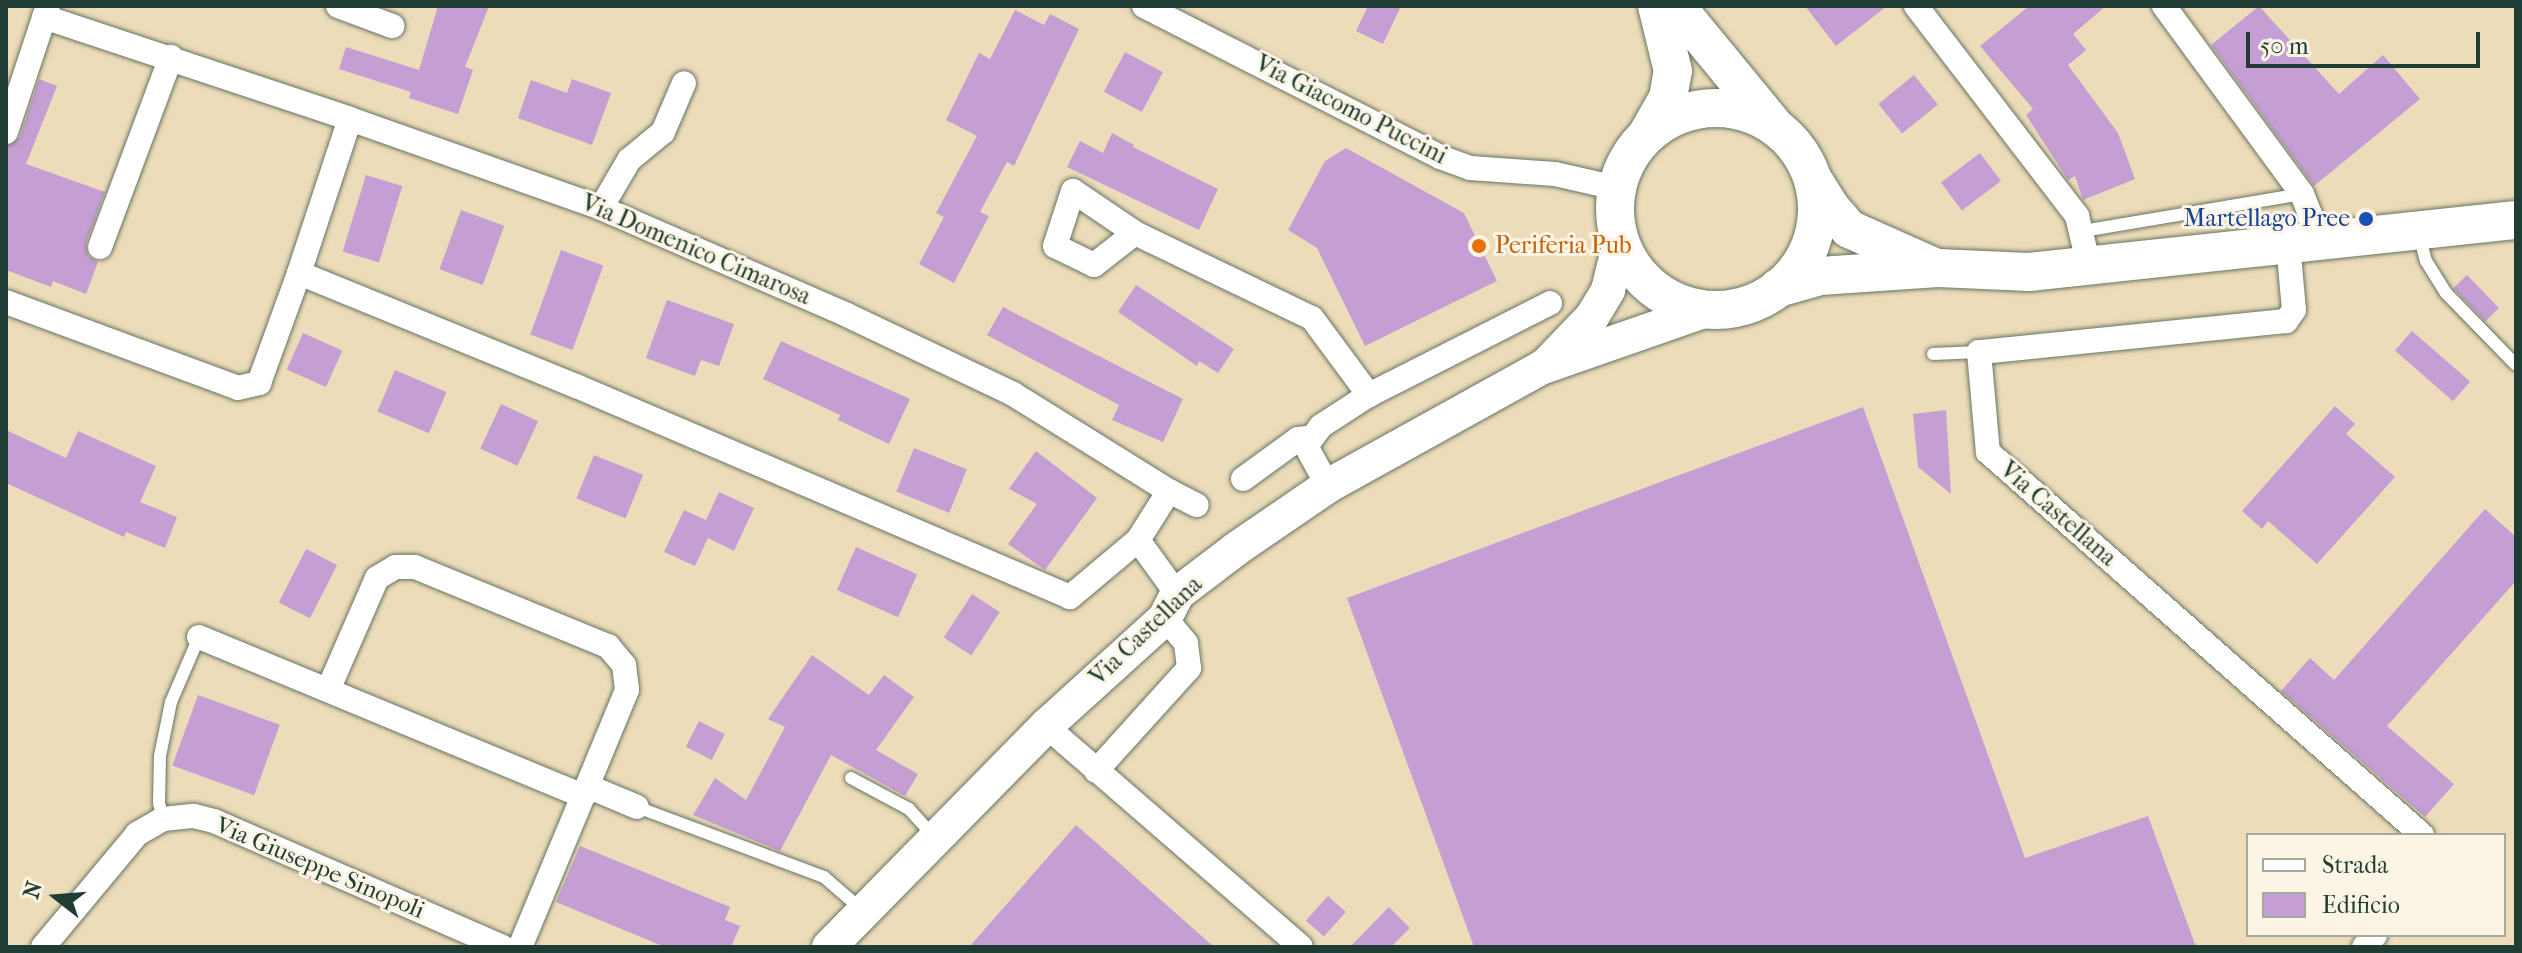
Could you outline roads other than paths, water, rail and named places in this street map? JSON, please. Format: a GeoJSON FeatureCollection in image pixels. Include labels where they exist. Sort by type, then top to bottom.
{"type":"FeatureCollection","features":[{"type":"Feature","properties":{"kind":"main road"},"geometry":{"type":"LineString","coordinates":[[1657,6],[1673,71],[1668,98],[1648,133],[1628,158],[1616,188],[1614,206],[1620,242],[1633,268],[1653,289],[1678,303],[1707,310],[1749,304],[1778,288],[1820,276],[1938,268],[2029,272],[2086,249],[2301,243],[2516,220]]}},
{"type":"Feature","properties":{"kind":"main road"},"geometry":{"type":"LineString","coordinates":[[1676,6],[1803,157],[1830,207],[1849,229],[1938,268]]}},
{"type":"Feature","properties":{"kind":"main road"},"geometry":{"type":"LineString","coordinates":[[1648,133],[1670,118],[1695,109],[1722,107],[1748,112],[1773,124]]}},
{"type":"Feature","properties":{"kind":"main road"},"geometry":{"type":"LineString","coordinates":[[1778,288],[1798,267],[1814,233],[1816,205],[1812,177]]}},
{"type":"Feature","properties":{"kind":"street"},"geometry":{"type":"LineString","coordinates":[[338,6],[392,26]]}},
{"type":"Feature","properties":{"kind":"street","name":"Via Giacomo Puccini"},"geometry":{"type":"LineString","coordinates":[[1144,6],[1440,157],[1470,168],[1555,174],[1616,188]]}},
{"type":"Feature","properties":{"kind":"street"},"geometry":{"type":"LineString","coordinates":[[1916,6],[2077,216],[2086,249]]}},
{"type":"Feature","properties":{"kind":"street"},"geometry":{"type":"LineString","coordinates":[[1979,352],[2286,321],[2294,310],[2302,194],[2164,6]]}},
{"type":"Feature","properties":{"kind":"street"},"geometry":{"type":"LineString","coordinates":[[6,132],[46,12],[350,119],[259,383],[238,388],[6,302]]}},
{"type":"Feature","properties":{"kind":"street"},"geometry":{"type":"LineString","coordinates":[[100,247],[171,57]]}},
{"type":"Feature","properties":{"kind":"street"},"geometry":{"type":"LineString","coordinates":[[601,208],[629,160],[663,132],[684,83]]}},
{"type":"Feature","properties":{"kind":"street","name":"Via Domenico Cimarosa"},"geometry":{"type":"LineString","coordinates":[[350,119],[601,208],[847,315],[1013,394],[1169,491],[1197,505]]}},
{"type":"Feature","properties":{"kind":"street"},"geometry":{"type":"LineString","coordinates":[[1135,233],[1312,318],[1369,395]]}},
{"type":"Feature","properties":{"kind":"street","name":"Via Castellana"},"geometry":{"type":"LineString","coordinates":[[1543,367],[1592,317],[1608,290],[1620,242]]}},
{"type":"Feature","properties":{"kind":"street"},"geometry":{"type":"LineString","coordinates":[[299,273],[576,386],[1070,597],[1138,540],[1169,491]]}},
{"type":"Feature","properties":{"kind":"street"},"geometry":{"type":"LineString","coordinates":[[1243,479],[1298,439],[1308,438],[1369,395],[1550,303]]}},
{"type":"Feature","properties":{"kind":"street","name":"Via Castellana"},"geometry":{"type":"LineString","coordinates":[[829,947],[934,837],[1171,606],[1328,486],[1543,367],[1707,310]]}},
{"type":"Feature","properties":{"kind":"street","name":"Via Castellana"},"geometry":{"type":"LineString","coordinates":[[1979,352],[1988,452],[2420,833]]}},
{"type":"Feature","properties":{"kind":"street"},"geometry":{"type":"LineString","coordinates":[[1308,438],[1306,446],[1328,486]]}},
{"type":"Feature","properties":{"kind":"street"},"geometry":{"type":"LineString","coordinates":[[1096,771],[1189,668],[1186,643],[1138,540]]}},
{"type":"Feature","properties":{"kind":"street"},"geometry":{"type":"LineString","coordinates":[[328,690],[377,578],[395,567],[415,567],[608,646],[624,665],[627,690],[520,947]]}},
{"type":"Feature","properties":{"kind":"street"},"geometry":{"type":"LineString","coordinates":[[199,637],[585,791],[637,807]]}},
{"type":"Feature","properties":{"kind":"street"},"geometry":{"type":"LineString","coordinates":[[1046,726],[1301,947]]}},
{"type":"Feature","properties":{"kind":"street","name":"Via Giuseppe Sinopoli"},"geometry":{"type":"LineString","coordinates":[[163,819],[194,816],[214,821],[503,947]]}},
{"type":"Feature","properties":{"kind":"street"},"geometry":{"type":"LineString","coordinates":[[43,947],[137,834],[163,819]]}},
{"type":"Feature","properties":{"kind":"lane"},"geometry":{"type":"LineString","coordinates":[[2086,249],[2302,194]]}},
{"type":"Feature","properties":{"kind":"lane"},"geometry":{"type":"LineString","coordinates":[[2419,231],[2421,250],[2446,293],[2516,365]]}},
{"type":"Feature","properties":{"kind":"lane"},"geometry":{"type":"LineString","coordinates":[[1933,354],[1979,352]]}},
{"type":"Feature","properties":{"kind":"lane"},"geometry":{"type":"LineString","coordinates":[[163,819],[159,803],[160,756],[171,702],[199,637]]}},
{"type":"Feature","properties":{"kind":"lane"},"geometry":{"type":"LineString","coordinates":[[851,778],[909,809],[934,837]]}},
{"type":"Feature","properties":{"kind":"lane"},"geometry":{"type":"LineString","coordinates":[[637,807],[824,877],[862,910]]}},
{"type":"Feature","properties":{"kind":"place","name":"Martellago Pree"},"geometry":{"type":"Point","coordinates":[2366,219]}},
{"type":"Feature","properties":{"kind":"place","name":"Periferia Pub"},"geometry":{"type":"Point","coordinates":[1479,246]}}]}
